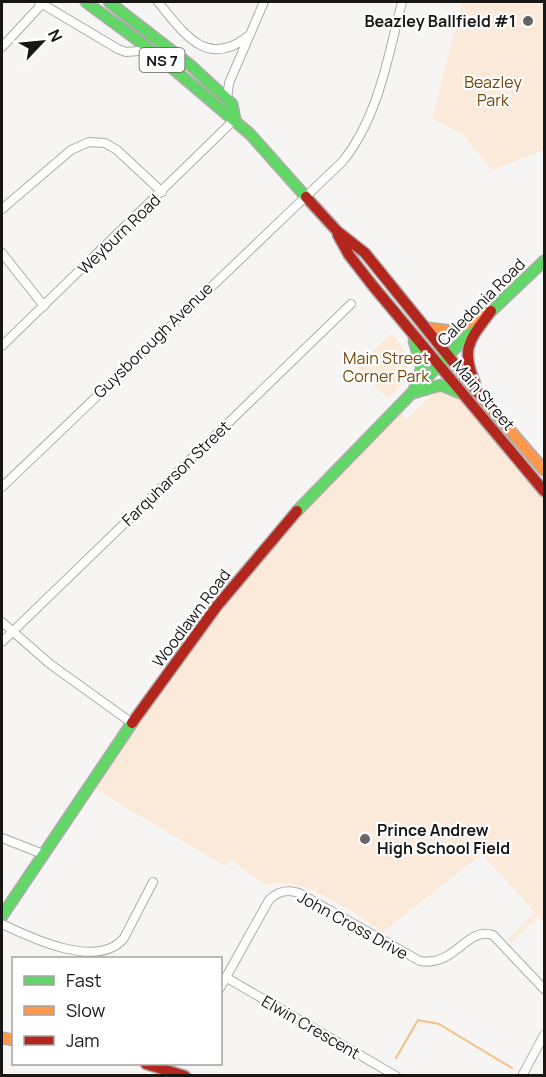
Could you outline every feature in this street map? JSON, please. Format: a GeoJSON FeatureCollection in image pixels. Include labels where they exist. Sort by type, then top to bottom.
{"type":"FeatureCollection","features":[{"type":"Feature","properties":{"kind":"main road","name":"Main Street"},"geometry":{"type":"LineString","coordinates":[[86,2],[151,50],[223,114],[235,119],[337,231],[365,253],[428,328],[481,398],[544,468]]}},
{"type":"Feature","properties":{"kind":"main road","name":"Main Street"},"geometry":{"type":"LineString","coordinates":[[109,2],[190,65],[232,104],[235,119]]}},
{"type":"Feature","properties":{"kind":"main road","name":"Main Street"},"geometry":{"type":"LineString","coordinates":[[337,231],[349,255],[410,332],[544,491]]}},
{"type":"Feature","properties":{"kind":"main road","name":"Caledonia Road"},"geometry":{"type":"LineString","coordinates":[[440,366],[491,311],[544,261]]}},
{"type":"Feature","properties":{"kind":"main road"},"geometry":{"type":"LineString","coordinates":[[428,328],[441,333],[453,332],[491,311]]}},
{"type":"Feature","properties":{"kind":"main road"},"geometry":{"type":"LineString","coordinates":[[481,398],[465,363],[464,351],[491,311]]}},
{"type":"Feature","properties":{"kind":"main road"},"geometry":{"type":"LineString","coordinates":[[410,332],[422,367],[413,393]]}},
{"type":"Feature","properties":{"kind":"main road","name":"Woodlawn Road"},"geometry":{"type":"LineString","coordinates":[[2,916],[132,723],[257,557],[346,459],[440,366]]}},
{"type":"Feature","properties":{"kind":"main road"},"geometry":{"type":"LineString","coordinates":[[413,393],[441,385],[465,395]]}},
{"type":"Feature","properties":{"kind":"main road"},"geometry":{"type":"LineString","coordinates":[[155,1065],[172,1067],[185,1076]]}},
{"type":"Feature","properties":{"kind":"street"},"geometry":{"type":"LineString","coordinates":[[158,2],[188,37],[203,47],[211,50],[226,48],[247,37]]}},
{"type":"Feature","properties":{"kind":"street"},"geometry":{"type":"LineString","coordinates":[[226,99],[228,83],[264,2]]}},
{"type":"Feature","properties":{"kind":"street","name":"Guysborough Avenue"},"geometry":{"type":"LineString","coordinates":[[2,487],[343,161],[362,132],[378,96],[402,2]]}},
{"type":"Feature","properties":{"kind":"street"},"geometry":{"type":"LineString","coordinates":[[2,48],[41,3],[118,49],[126,52],[151,50]]}},
{"type":"Feature","properties":{"kind":"street","name":"Weyburn Road"},"geometry":{"type":"LineString","coordinates":[[2,346],[235,119]]}},
{"type":"Feature","properties":{"kind":"street"},"geometry":{"type":"LineString","coordinates":[[2,209],[70,150],[89,142],[105,143],[117,150],[162,192]]}},
{"type":"Feature","properties":{"kind":"street"},"geometry":{"type":"LineString","coordinates":[[2,253],[44,306]]}},
{"type":"Feature","properties":{"kind":"street","name":"Farquharson Street"},"geometry":{"type":"LineString","coordinates":[[2,642],[351,304]]}},
{"type":"Feature","properties":{"kind":"street"},"geometry":{"type":"LineString","coordinates":[[534,478],[544,468]]}},
{"type":"Feature","properties":{"kind":"street"},"geometry":{"type":"LineString","coordinates":[[2,622],[50,664],[132,723]]}},
{"type":"Feature","properties":{"kind":"street"},"geometry":{"type":"LineString","coordinates":[[2,838],[43,854]]}},
{"type":"Feature","properties":{"kind":"street"},"geometry":{"type":"LineString","coordinates":[[2,924],[51,946],[100,952],[108,950],[118,946],[124,938],[153,882]]}},
{"type":"Feature","properties":{"kind":"street","name":"John Cross Drive"},"geometry":{"type":"LineString","coordinates":[[222,985],[269,900],[278,893],[289,890],[299,893],[420,961],[440,961],[475,936],[493,935],[544,989]]}},
{"type":"Feature","properties":{"kind":"street","name":"Elwin Crescent"},"geometry":{"type":"LineString","coordinates":[[226,978],[396,1076]]}},
{"type":"Feature","properties":{"kind":"street"},"geometry":{"type":"LineString","coordinates":[[522,1076],[544,1035]]}},
{"type":"Feature","properties":{"kind":"green space","name":"Beazley Park"},"geometry":{"type":"Polygon","coordinates":[[[462,2],[544,2],[544,150],[492,170],[462,134],[432,119],[462,2]]]}},
{"type":"Feature","properties":{"kind":"green space","name":"Main Street Corner Park"},"geometry":{"type":"Polygon","coordinates":[[[392,333],[404,351],[407,367],[402,382],[388,399],[357,366],[392,333]]]}},
{"type":"Feature","properties":{"kind":"green space"},"geometry":{"type":"Polygon","coordinates":[[[446,382],[544,496],[544,921],[539,916],[511,943],[508,939],[535,912],[482,854],[383,932],[310,889],[294,884],[279,883],[266,886],[230,859],[225,866],[95,789],[243,570],[353,463],[400,412],[406,420],[446,382]]]}},
{"type":"Feature","properties":{"kind":"waterway"},"geometry":{"type":"LineString","coordinates":[[396,1058],[418,1020],[439,1024],[512,1068]]}},
{"type":"Feature","properties":{"kind":"traffic: fast"},"geometry":{"type":"LineString","coordinates":[[86,2],[151,50],[250,134],[306,197]]}},
{"type":"Feature","properties":{"kind":"traffic: fast"},"geometry":{"type":"LineString","coordinates":[[109,2],[190,65],[227,99],[232,104],[235,119]]}},
{"type":"Feature","properties":{"kind":"traffic: fast"},"geometry":{"type":"LineString","coordinates":[[486,316],[544,261]]}},
{"type":"Feature","properties":{"kind":"traffic: fast"},"geometry":{"type":"LineString","coordinates":[[297,511],[474,329]]}},
{"type":"Feature","properties":{"kind":"traffic: fast"},"geometry":{"type":"LineString","coordinates":[[413,393],[422,367],[414,341]]}},
{"type":"Feature","properties":{"kind":"traffic: fast"},"geometry":{"type":"LineString","coordinates":[[413,393],[441,385],[460,393]]}},
{"type":"Feature","properties":{"kind":"traffic: fast"},"geometry":{"type":"LineString","coordinates":[[2,916],[132,723]]}},
{"type":"Feature","properties":{"kind":"traffic: slow"},"geometry":{"type":"LineString","coordinates":[[428,328],[452,331],[487,313]]}},
{"type":"Feature","properties":{"kind":"traffic: slow"},"geometry":{"type":"LineString","coordinates":[[479,394],[544,470]]}},
{"type":"Feature","properties":{"kind":"traffic: slow"},"geometry":{"type":"LineString","coordinates":[[2,1038],[12,1040]]}},
{"type":"Feature","properties":{"kind":"traffic: jam"},"geometry":{"type":"LineString","coordinates":[[306,197],[337,231],[365,253],[479,394]]}},
{"type":"Feature","properties":{"kind":"traffic: jam"},"geometry":{"type":"LineString","coordinates":[[338,235],[349,255],[373,286],[544,491]]}},
{"type":"Feature","properties":{"kind":"traffic: jam"},"geometry":{"type":"LineString","coordinates":[[475,383],[468,361],[468,352],[473,337],[491,311]]}},
{"type":"Feature","properties":{"kind":"traffic: jam"},"geometry":{"type":"LineString","coordinates":[[132,723],[217,606],[297,511]]}},
{"type":"Feature","properties":{"kind":"traffic: jam"},"geometry":{"type":"LineString","coordinates":[[149,1065],[185,1076]]}},
{"type":"Feature","properties":{"kind":"place","name":"Beazley Ballfield #1"},"geometry":{"type":"Point","coordinates":[528,21]}},
{"type":"Feature","properties":{"kind":"place","name":"Prince Andrew High School Field"},"geometry":{"type":"Point","coordinates":[365,839]}}]}
